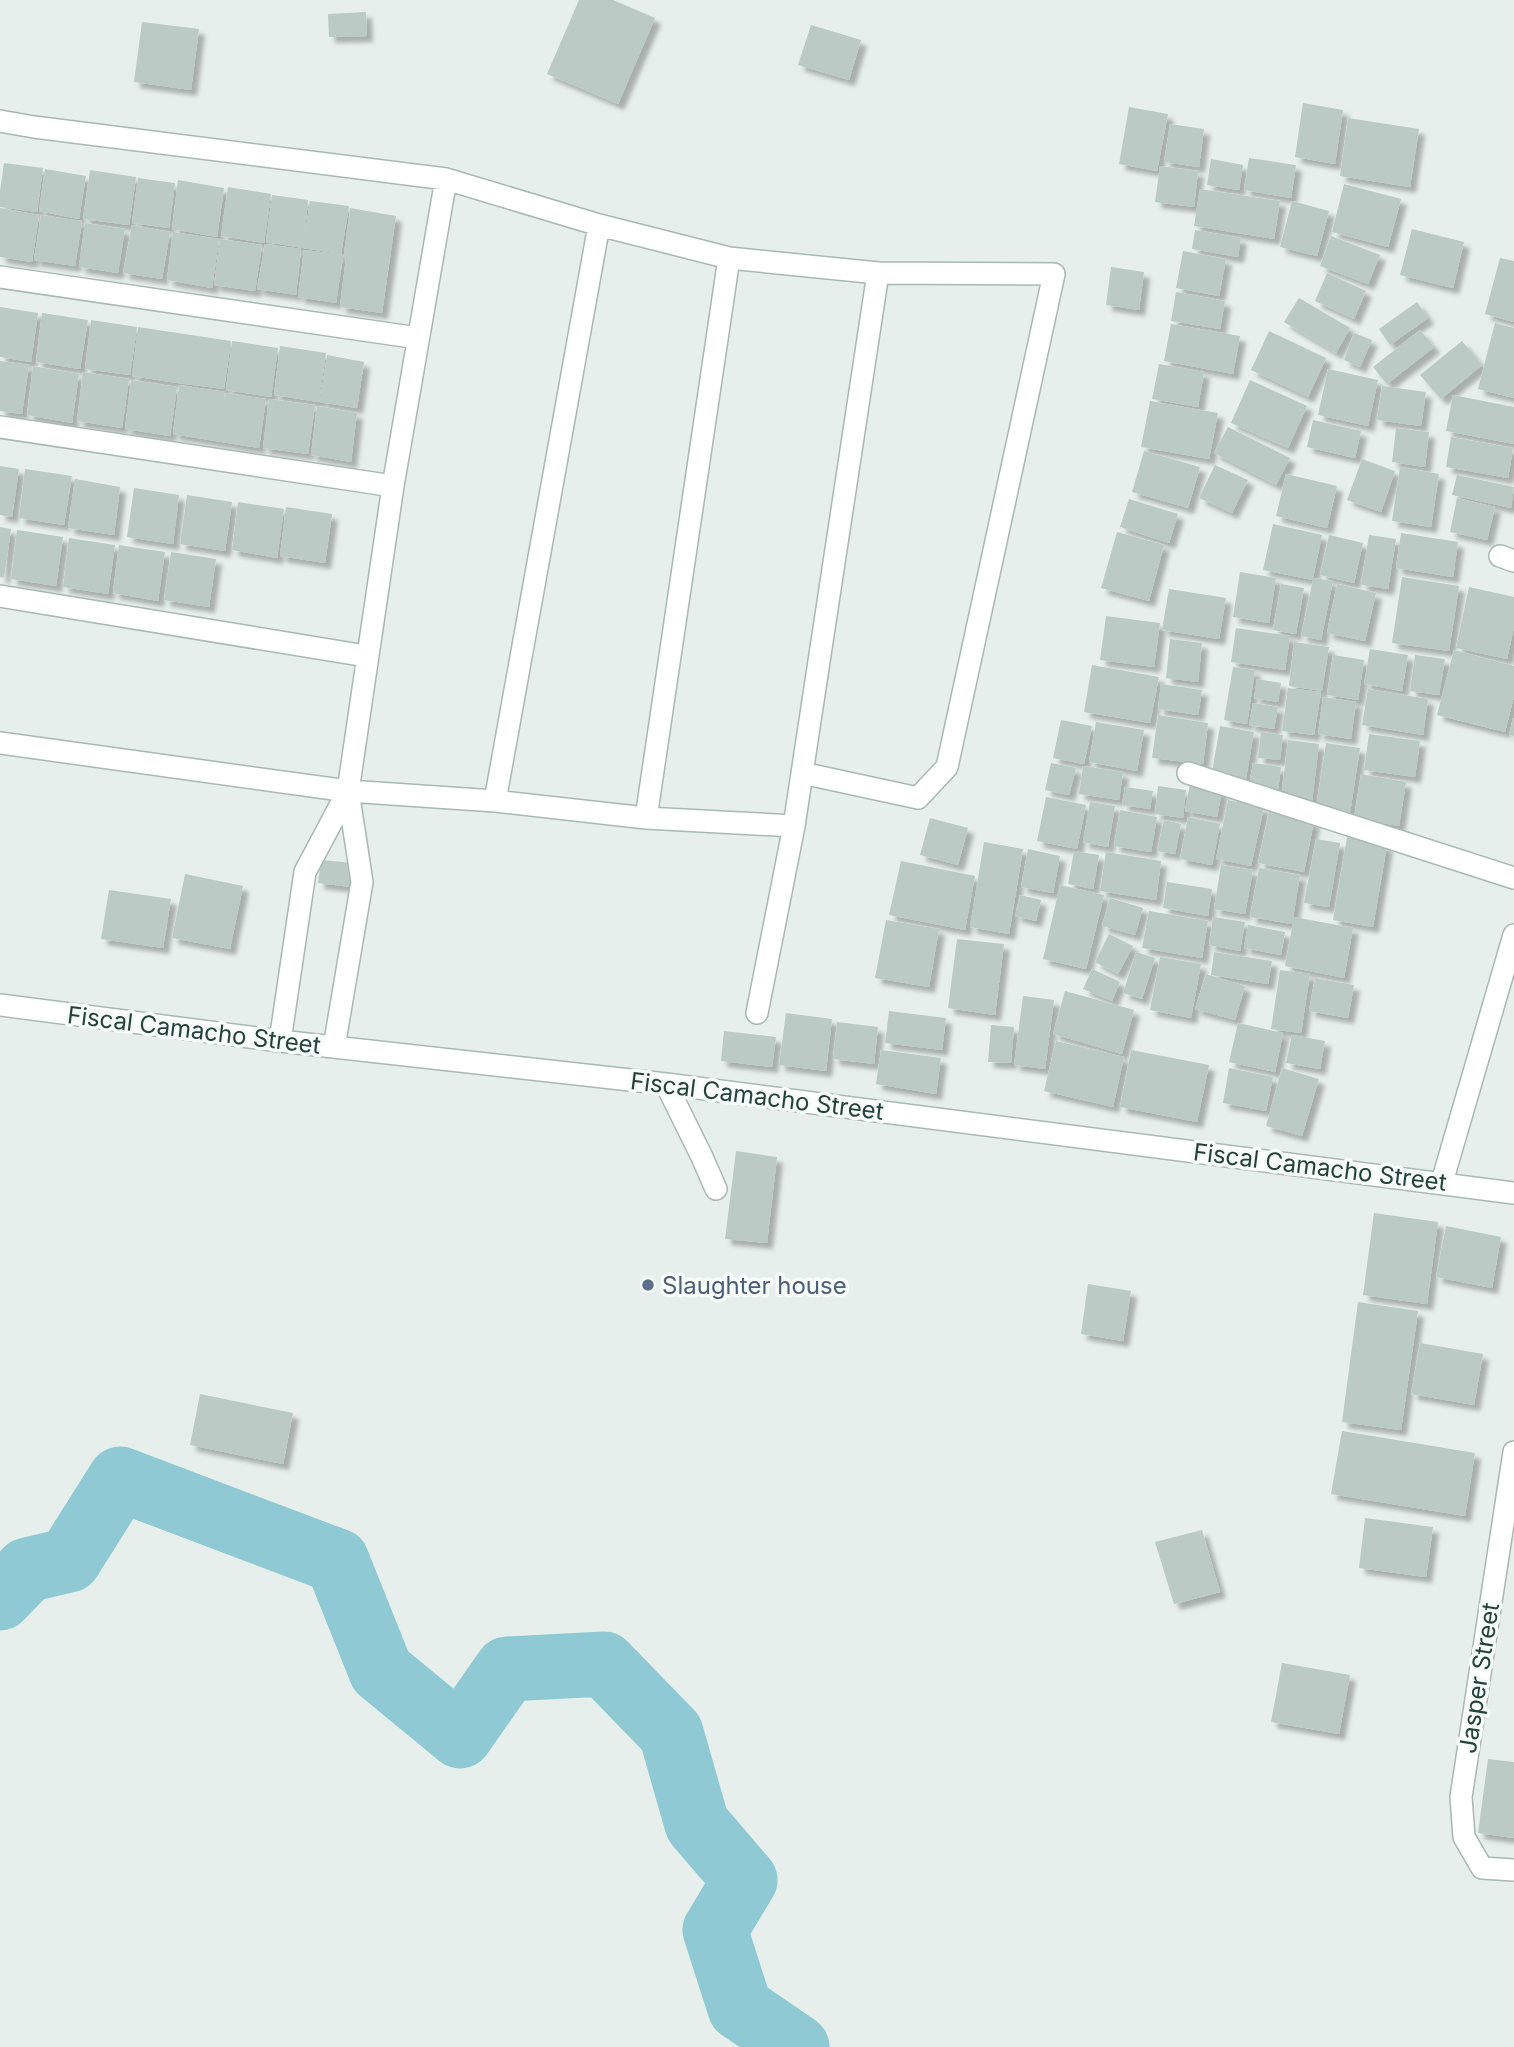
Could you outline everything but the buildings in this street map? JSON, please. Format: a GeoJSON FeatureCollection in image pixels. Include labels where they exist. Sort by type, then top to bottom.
{"type":"FeatureCollection","features":[{"type":"Feature","properties":{"kind":"street"},"geometry":{"type":"LineString","coordinates":[[0,121],[446,179],[599,225],[729,258],[878,273],[1054,274],[947,767],[918,798],[802,773]]}},
{"type":"Feature","properties":{"kind":"street"},"geometry":{"type":"LineString","coordinates":[[334,1047],[362,882],[348,791],[393,486],[446,179]]}},
{"type":"Feature","properties":{"kind":"street"},"geometry":{"type":"LineString","coordinates":[[495,802],[599,225]]}},
{"type":"Feature","properties":{"kind":"street"},"geometry":{"type":"LineString","coordinates":[[646,818],[729,258]]}},
{"type":"Feature","properties":{"kind":"street"},"geometry":{"type":"LineString","coordinates":[[757,1013],[794,826],[878,273]]}},
{"type":"Feature","properties":{"kind":"street"},"geometry":{"type":"LineString","coordinates":[[0,277],[418,338]]}},
{"type":"Feature","properties":{"kind":"street"},"geometry":{"type":"LineString","coordinates":[[0,427],[393,486]]}},
{"type":"Feature","properties":{"kind":"street"},"geometry":{"type":"LineString","coordinates":[[0,596],[366,656]]}},
{"type":"Feature","properties":{"kind":"street"},"geometry":{"type":"LineString","coordinates":[[0,743],[348,791],[495,802],[646,818],[794,826]]}},
{"type":"Feature","properties":{"kind":"street"},"geometry":{"type":"LineString","coordinates":[[1188,773],[1514,878]]}},
{"type":"Feature","properties":{"kind":"street"},"geometry":{"type":"LineString","coordinates":[[280,1041],[305,872],[348,791]]}},
{"type":"Feature","properties":{"kind":"street"},"geometry":{"type":"LineString","coordinates":[[1443,1182],[1514,935]]}},
{"type":"Feature","properties":{"kind":"street","name":"Fiscal Camacho Street"},"geometry":{"type":"LineString","coordinates":[[0,1005],[280,1041],[666,1084],[1514,1192]]}},
{"type":"Feature","properties":{"kind":"street"},"geometry":{"type":"LineString","coordinates":[[666,1084],[716,1189]]}},
{"type":"Feature","properties":{"kind":"street","name":"Jasper Street"},"geometry":{"type":"LineString","coordinates":[[1514,1452],[1461,1797],[1464,1837],[1475,1859],[1482,1868],[1514,1870]]}},
{"type":"Feature","properties":{"kind":"waterway"},"geometry":{"type":"LineString","coordinates":[[0,1598],[27,1570],[69,1560],[120,1479],[337,1561],[381,1671],[460,1736],[507,1669],[604,1664],[671,1733],[697,1824],[745,1880],[715,1930],[740,2008],[797,2047]]}},
{"type":"Feature","properties":{"kind":"place","name":"Slaughter house"},"geometry":{"type":"Point","coordinates":[648,1285]}}]}
